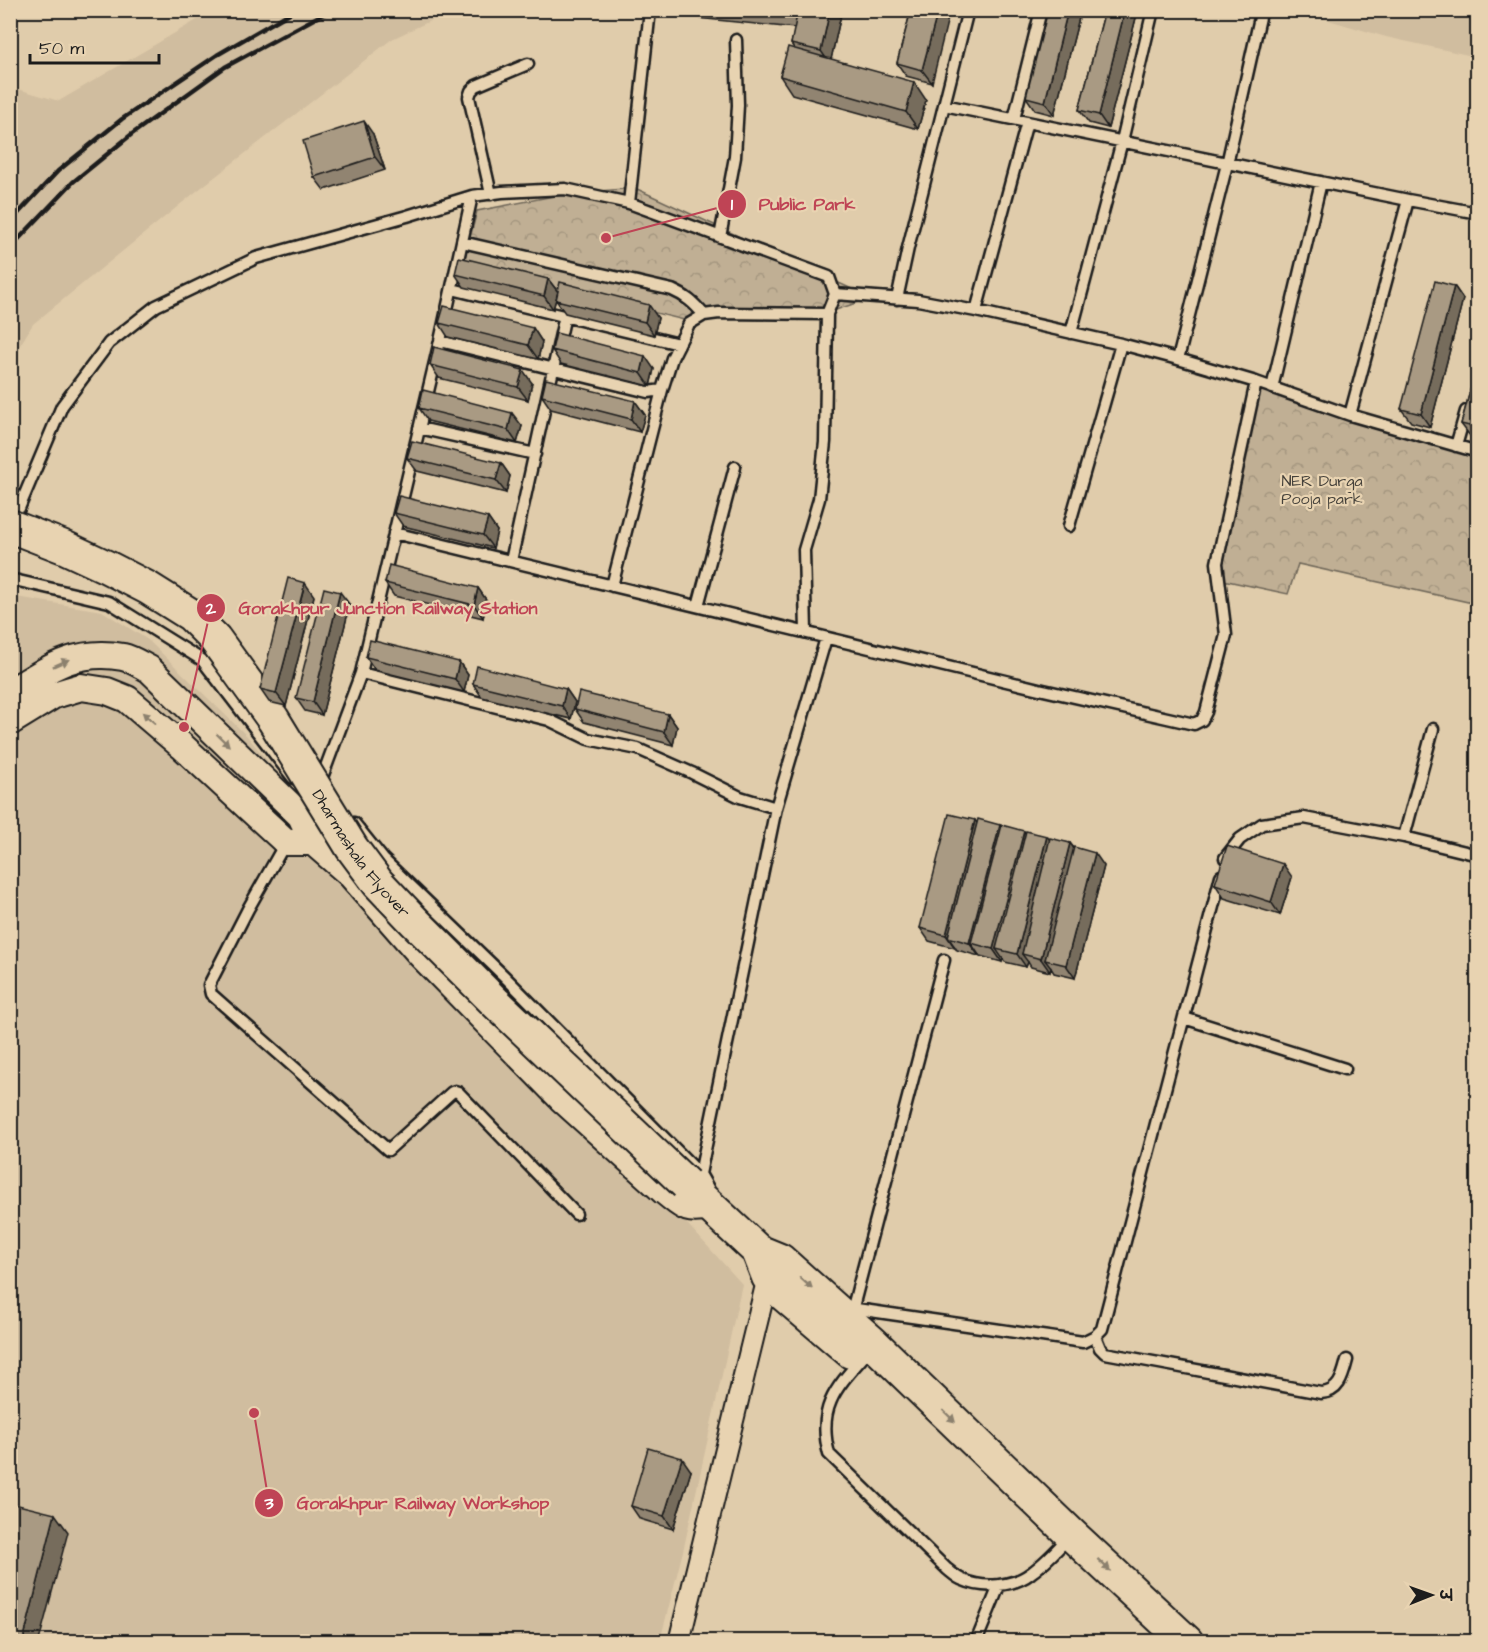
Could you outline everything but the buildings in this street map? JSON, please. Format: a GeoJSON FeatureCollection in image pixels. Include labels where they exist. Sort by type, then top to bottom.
{"type":"FeatureCollection","features":[{"type":"Feature","properties":{"kind":"main road","name":"Dharmashala Flyover"},"geometry":{"type":"LineString","coordinates":[[10,527],[64,547],[107,567],[148,588],[191,615],[215,639],[273,719],[352,848],[378,883],[495,1002],[693,1179],[709,1207],[769,1263]]}},
{"type":"Feature","properties":{"kind":"main road"},"geometry":{"type":"LineString","coordinates":[[769,1263],[842,1307],[867,1352]]}},
{"type":"Feature","properties":{"kind":"main road"},"geometry":{"type":"LineString","coordinates":[[769,1263],[783,1294],[867,1352],[1065,1542],[1156,1641]]}},
{"type":"Feature","properties":{"kind":"main road"},"geometry":{"type":"LineString","coordinates":[[1065,1542],[1187,1641]]}},
{"type":"Feature","properties":{"kind":"street"},"geometry":{"type":"LineString","coordinates":[[10,692],[73,658],[99,654],[125,657],[149,669],[305,827],[351,875],[421,955],[561,1098],[683,1206],[689,1209],[709,1207]]}},
{"type":"Feature","properties":{"kind":"street"},"geometry":{"type":"LineString","coordinates":[[10,722],[54,695],[81,687],[107,691],[127,699],[182,746],[305,827]]}},
{"type":"Feature","properties":{"kind":"street"},"geometry":{"type":"LineString","coordinates":[[679,1641],[769,1263]]}},
{"type":"Feature","properties":{"kind":"lane"},"geometry":{"type":"LineString","coordinates":[[629,203],[650,10]]}},
{"type":"Feature","properties":{"kind":"lane"},"geometry":{"type":"LineString","coordinates":[[897,299],[968,10]]}},
{"type":"Feature","properties":{"kind":"lane"},"geometry":{"type":"LineString","coordinates":[[1014,119],[1041,10]]}},
{"type":"Feature","properties":{"kind":"lane"},"geometry":{"type":"LineString","coordinates":[[1071,333],[1122,141],[1153,10]]}},
{"type":"Feature","properties":{"kind":"lane"},"geometry":{"type":"LineString","coordinates":[[1178,359],[1227,164],[1261,13]]}},
{"type":"Feature","properties":{"kind":"lane"},"geometry":{"type":"LineString","coordinates":[[720,237],[735,157],[738,105],[736,40]]}},
{"type":"Feature","properties":{"kind":"lane"},"geometry":{"type":"LineString","coordinates":[[491,194],[469,97],[476,86],[528,64]]}},
{"type":"Feature","properties":{"kind":"lane"},"geometry":{"type":"LineString","coordinates":[[944,105],[1478,213]]}},
{"type":"Feature","properties":{"kind":"lane"},"geometry":{"type":"LineString","coordinates":[[976,311],[1027,122]]}},
{"type":"Feature","properties":{"kind":"lane"},"geometry":{"type":"LineString","coordinates":[[1272,388],[1321,182]]}},
{"type":"Feature","properties":{"kind":"lane"},"geometry":{"type":"LineString","coordinates":[[10,527],[62,406],[109,343],[156,306],[255,258],[472,196],[565,189],[629,203],[829,277],[835,294],[827,314],[825,442],[819,498],[804,550],[806,633]]}},
{"type":"Feature","properties":{"kind":"lane"},"geometry":{"type":"LineString","coordinates":[[472,196],[361,673],[305,827],[248,909],[209,985],[211,994],[388,1150],[452,1092],[458,1092],[576,1214]]}},
{"type":"Feature","properties":{"kind":"lane"},"geometry":{"type":"LineString","coordinates":[[1350,415],[1408,200]]}},
{"type":"Feature","properties":{"kind":"lane"},"geometry":{"type":"LineString","coordinates":[[462,242],[672,290],[686,296],[704,315]]}},
{"type":"Feature","properties":{"kind":"lane"},"geometry":{"type":"LineString","coordinates":[[452,289],[679,344]]}},
{"type":"Feature","properties":{"kind":"lane"},"geometry":{"type":"LineString","coordinates":[[835,294],[918,300],[1121,344],[1256,382],[1350,415],[1478,452]]}},
{"type":"Feature","properties":{"kind":"lane"},"geometry":{"type":"LineString","coordinates":[[612,586],[662,390],[672,358],[689,324],[704,315],[720,313],[827,314]]}},
{"type":"Feature","properties":{"kind":"lane"},"geometry":{"type":"LineString","coordinates":[[511,561],[565,315]]}},
{"type":"Feature","properties":{"kind":"lane"},"geometry":{"type":"LineString","coordinates":[[440,341],[648,392],[662,390]]}},
{"type":"Feature","properties":{"kind":"lane"},"geometry":{"type":"LineString","coordinates":[[1069,526],[1121,344]]}},
{"type":"Feature","properties":{"kind":"lane"},"geometry":{"type":"LineString","coordinates":[[394,533],[1039,689],[1194,724],[1202,720],[1206,712],[1226,635],[1217,563],[1256,382]]}},
{"type":"Feature","properties":{"kind":"lane"},"geometry":{"type":"LineString","coordinates":[[1456,446],[1468,401]]}},
{"type":"Feature","properties":{"kind":"lane"},"geometry":{"type":"LineString","coordinates":[[419,428],[535,454]]}},
{"type":"Feature","properties":{"kind":"lane"},"geometry":{"type":"LineString","coordinates":[[698,606],[735,467]]}},
{"type":"Feature","properties":{"kind":"lane"},"geometry":{"type":"LineString","coordinates":[[10,579],[109,602],[202,660],[297,784]]}},
{"type":"Feature","properties":{"kind":"lane"},"geometry":{"type":"LineString","coordinates":[[693,1179],[776,808],[826,638]]}},
{"type":"Feature","properties":{"kind":"lane"},"geometry":{"type":"LineString","coordinates":[[361,673],[549,720],[588,739],[638,749],[740,797],[776,808]]}},
{"type":"Feature","properties":{"kind":"lane"},"geometry":{"type":"LineString","coordinates":[[1404,837],[1433,729]]}},
{"type":"Feature","properties":{"kind":"lane"},"geometry":{"type":"LineString","coordinates":[[321,780],[330,790]]}},
{"type":"Feature","properties":{"kind":"lane"},"geometry":{"type":"LineString","coordinates":[[350,818],[383,859],[504,976],[693,1179]]}},
{"type":"Feature","properties":{"kind":"lane"},"geometry":{"type":"LineString","coordinates":[[944,960],[842,1307],[1083,1342],[1095,1336],[1102,1329],[1107,1314],[1226,856],[1240,839],[1262,824],[1304,818],[1404,837],[1478,855]]}},
{"type":"Feature","properties":{"kind":"lane"},"geometry":{"type":"LineString","coordinates":[[1184,1018],[1345,1070]]}},
{"type":"Feature","properties":{"kind":"lane"},"geometry":{"type":"LineString","coordinates":[[1095,1336],[1105,1353],[1321,1393],[1328,1393],[1336,1388],[1347,1360]]}},
{"type":"Feature","properties":{"kind":"lane"},"geometry":{"type":"LineString","coordinates":[[867,1352],[834,1393],[827,1407],[825,1438],[829,1454],[947,1569],[961,1580],[980,1585],[999,1586],[1030,1575],[1065,1542]]}},
{"type":"Feature","properties":{"kind":"lane"},"geometry":{"type":"LineString","coordinates":[[976,1641],[999,1586]]}},
{"type":"Feature","properties":{"kind":"shaded area"},"geometry":{"type":"Polygon","coordinates":[[[214,10],[451,11],[392,39],[193,194],[33,324],[11,360],[11,87],[59,101],[214,10]]]}},
{"type":"Feature","properties":{"kind":"shaded area"},"geometry":{"type":"Polygon","coordinates":[[[1298,11],[1477,11],[1477,57],[1386,37],[1298,11]]]}},
{"type":"Feature","properties":{"kind":"shaded area"},"geometry":{"type":"Polygon","coordinates":[[[10,596],[102,611],[148,640],[247,736],[298,797],[742,1284],[684,1547],[660,1641],[11,1641],[10,596]]]}},
{"type":"Feature","properties":{"kind":"green space"},"geometry":{"type":"Polygon","coordinates":[[[635,188],[871,298],[830,312],[719,310],[688,321],[463,265],[477,211],[564,194],[635,188]]]}},
{"type":"Feature","properties":{"kind":"green space","name":"NER Durga Pooja park"},"geometry":{"type":"Polygon","coordinates":[[[1259,384],[1477,454],[1477,604],[1298,564],[1288,594],[1223,580],[1217,563],[1259,384]]]}},
{"type":"Feature","properties":{"kind":"railway"},"geometry":{"type":"LineString","coordinates":[[10,23],[14,10]]}},
{"type":"Feature","properties":{"kind":"railway"},"geometry":{"type":"LineString","coordinates":[[10,222],[58,171],[122,119],[217,55],[295,10]]}},
{"type":"Feature","properties":{"kind":"railway"},"geometry":{"type":"LineString","coordinates":[[10,248],[73,182],[132,134],[225,67],[333,10]]}},
{"type":"Feature","properties":{"kind":"place","name":"Public Park"},"geometry":{"type":"Point","coordinates":[606,238]}},
{"type":"Feature","properties":{"kind":"place","name":"Gorakhpur Junction Railway Station"},"geometry":{"type":"Point","coordinates":[184,727]}},
{"type":"Feature","properties":{"kind":"place","name":"Gorakhpur Railway Workshop"},"geometry":{"type":"Point","coordinates":[254,1413]}}]}
